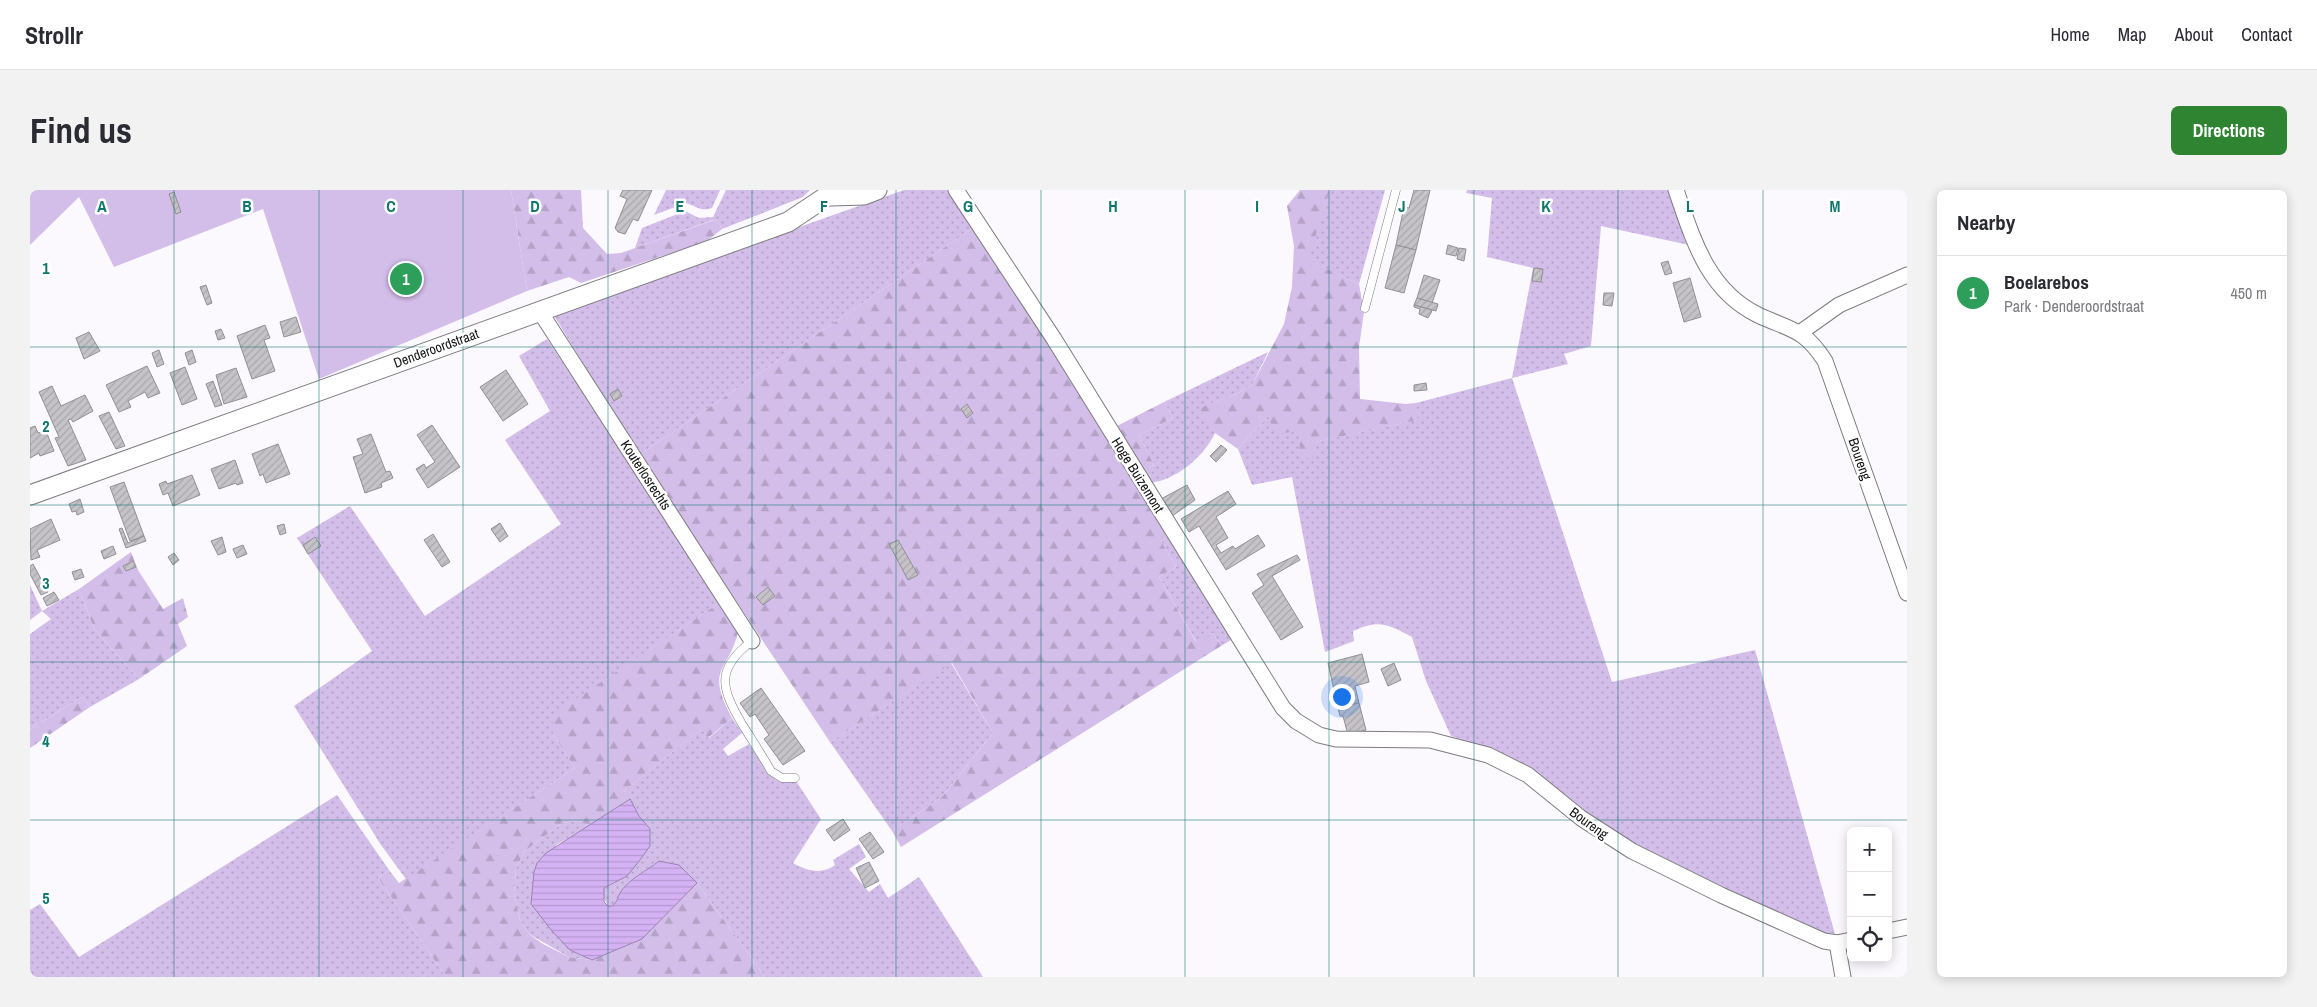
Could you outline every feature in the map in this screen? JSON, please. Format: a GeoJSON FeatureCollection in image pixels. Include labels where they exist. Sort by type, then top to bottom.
{"type":"FeatureCollection","features":[{"type":"Feature","properties":{"kind":"street"},"geometry":{"type":"LineString","coordinates":[[833,193],[864,195],[878,190]]}},
{"type":"Feature","properties":{"kind":"street","name":"Hoge Buizemont"},"geometry":{"type":"LineString","coordinates":[[956,190],[1054,339],[1284,708],[1296,721],[1308,729],[1319,735],[1336,739]]}},
{"type":"Feature","properties":{"kind":"street","name":"Boureng"},"geometry":{"type":"LineString","coordinates":[[1676,190],[1696,247],[1708,271],[1723,291],[1757,314],[1801,332],[1814,344],[1825,361],[1907,593]]}},
{"type":"Feature","properties":{"kind":"street","name":"Denderoordstraat"},"geometry":{"type":"LineString","coordinates":[[30,495],[539,310],[788,222],[833,193]]}},
{"type":"Feature","properties":{"kind":"street"},"geometry":{"type":"LineString","coordinates":[[1801,332],[1839,305],[1907,275]]}},
{"type":"Feature","properties":{"kind":"street","name":"Kouterlosrechts"},"geometry":{"type":"LineString","coordinates":[[539,310],[752,641]]}},
{"type":"Feature","properties":{"kind":"street","name":"Boureng"},"geometry":{"type":"LineString","coordinates":[[1336,739],[1430,740],[1488,755],[1528,775],[1580,818],[1632,851],[1806,934],[1824,941],[1844,941],[1843,977]]}},
{"type":"Feature","properties":{"kind":"street"},"geometry":{"type":"LineString","coordinates":[[1892,930],[1907,927]]}},
{"type":"Feature","properties":{"kind":"lane"},"geometry":{"type":"LineString","coordinates":[[1364,308],[1396,190]]}},
{"type":"Feature","properties":{"kind":"lane"},"geometry":{"type":"LineString","coordinates":[[752,641],[735,655],[726,672],[725,691],[771,771],[782,778],[795,778]]}},
{"type":"Feature","properties":{"kind":"green space"},"geometry":{"type":"Polygon","coordinates":[[[30,190],[511,190],[527,291],[319,379],[263,209],[114,267],[79,197],[30,245],[30,190]]]}},
{"type":"Feature","properties":{"kind":"green space"},"geometry":{"type":"Polygon","coordinates":[[[511,190],[581,190],[583,228],[607,254],[621,253],[714,220],[718,221],[722,229],[707,241],[581,283],[569,277],[527,291],[511,190]]]}},
{"type":"Feature","properties":{"kind":"green space"},"geometry":{"type":"Polygon","coordinates":[[[666,190],[720,190],[712,208],[702,209],[686,203],[654,215],[666,190]]]}},
{"type":"Feature","properties":{"kind":"green space"},"geometry":{"type":"Polygon","coordinates":[[[726,190],[810,190],[803,197],[722,229],[718,221],[713,220],[635,248],[642,228],[685,211],[699,218],[713,217],[726,190]]]}},
{"type":"Feature","properties":{"kind":"green space"},"geometry":{"type":"Polygon","coordinates":[[[904,190],[948,190],[973,228],[639,455],[553,314],[904,190]]]}},
{"type":"Feature","properties":{"kind":"green space"},"geometry":{"type":"Polygon","coordinates":[[[1300,190],[1330,190],[1308,260],[1359,284],[1364,312],[1359,347],[1360,399],[1406,404],[1416,403],[1418,420],[1315,442],[1313,458],[1307,458],[1300,451],[1299,431],[1275,434],[1268,416],[1238,449],[1215,433],[1199,408],[1236,394],[1252,385],[1284,324],[1292,287],[1294,246],[1287,206],[1300,190]]]}},
{"type":"Feature","properties":{"kind":"green space"},"geometry":{"type":"Polygon","coordinates":[[[1330,190],[1385,190],[1359,284],[1307,260],[1330,190]]]}},
{"type":"Feature","properties":{"kind":"green space"},"geometry":{"type":"Polygon","coordinates":[[[1467,190],[1669,190],[1689,245],[1601,226],[1591,346],[1564,354],[1568,364],[1512,378],[1533,268],[1487,257],[1492,198],[1466,193],[1467,190]]]}},
{"type":"Feature","properties":{"kind":"green space"},"geometry":{"type":"Polygon","coordinates":[[[973,228],[1171,535],[1161,541],[1176,567],[1159,577],[1196,642],[1213,633],[1221,646],[901,847],[892,831],[942,797],[993,733],[952,663],[830,742],[639,455],[973,228]]]}},
{"type":"Feature","properties":{"kind":"green space"},"geometry":{"type":"Polygon","coordinates":[[[547,339],[722,601],[553,715],[553,734],[575,768],[406,879],[381,845],[294,706],[372,651],[297,538],[350,506],[425,616],[561,524],[505,440],[550,411],[519,356],[547,339]]]}},
{"type":"Feature","properties":{"kind":"green space"},"geometry":{"type":"Polygon","coordinates":[[[1268,352],[1252,385],[1236,394],[1200,408],[1215,433],[1204,451],[1178,473],[1169,478],[1149,483],[1141,471],[1154,465],[1139,435],[1173,418],[1164,402],[1268,352]]]}},
{"type":"Feature","properties":{"kind":"green space"},"geometry":{"type":"Polygon","coordinates":[[[1512,378],[1612,682],[1755,650],[1835,934],[1818,932],[1679,867],[1599,822],[1553,785],[1520,762],[1496,751],[1451,736],[1426,681],[1412,637],[1390,626],[1370,625],[1353,631],[1354,641],[1325,652],[1292,477],[1252,485],[1238,449],[1268,416],[1299,431],[1314,442],[1417,420],[1416,403],[1512,378]]]}},
{"type":"Feature","properties":{"kind":"green space"},"geometry":{"type":"Polygon","coordinates":[[[1164,402],[1173,418],[1139,435],[1154,465],[1141,471],[1115,427],[1164,402]]]}},
{"type":"Feature","properties":{"kind":"green space"},"geometry":{"type":"Polygon","coordinates":[[[1171,535],[1231,640],[1221,646],[1213,633],[1197,643],[1159,577],[1176,567],[1161,541],[1171,535]]]}},
{"type":"Feature","properties":{"kind":"green space"},"geometry":{"type":"Polygon","coordinates":[[[131,552],[138,570],[163,609],[183,598],[188,617],[178,624],[187,646],[139,679],[94,629],[79,589],[131,552]]]}},
{"type":"Feature","properties":{"kind":"green space"},"geometry":{"type":"Polygon","coordinates":[[[30,585],[42,611],[30,620],[30,585]]]}},
{"type":"Feature","properties":{"kind":"green space"},"geometry":{"type":"Polygon","coordinates":[[[79,589],[94,629],[139,679],[90,707],[82,697],[30,729],[30,634],[51,619],[42,611],[79,589]]]}},
{"type":"Feature","properties":{"kind":"green space"},"geometry":{"type":"Polygon","coordinates":[[[722,601],[739,627],[735,642],[719,678],[724,700],[732,718],[708,738],[701,729],[624,791],[630,799],[590,826],[578,821],[562,823],[525,851],[516,868],[514,893],[520,920],[529,934],[543,944],[569,957],[592,960],[642,939],[697,883],[765,977],[446,977],[378,878],[389,870],[399,883],[575,768],[553,734],[552,715],[722,601]]]}},
{"type":"Feature","properties":{"kind":"green space"},"geometry":{"type":"Polygon","coordinates":[[[951,663],[993,733],[942,797],[892,831],[830,742],[951,663]]]}},
{"type":"Feature","properties":{"kind":"green space"},"geometry":{"type":"Polygon","coordinates":[[[82,697],[90,707],[30,748],[30,729],[82,697]]]}},
{"type":"Feature","properties":{"kind":"green space"},"geometry":{"type":"Polygon","coordinates":[[[732,718],[742,733],[723,749],[728,756],[749,744],[775,779],[780,782],[796,781],[821,819],[793,863],[809,870],[825,870],[835,865],[833,860],[859,844],[866,857],[849,869],[869,892],[880,884],[888,898],[919,877],[983,977],[765,977],[697,883],[678,865],[659,861],[627,884],[615,903],[612,906],[608,906],[603,897],[604,888],[615,883],[650,829],[639,816],[624,791],[702,728],[709,738],[732,718]]]}},
{"type":"Feature","properties":{"kind":"green space"},"geometry":{"type":"Polygon","coordinates":[[[337,795],[389,870],[378,878],[446,977],[30,977],[30,910],[40,904],[79,957],[337,795]]]}},
{"type":"Feature","properties":{"kind":"green space"},"geometry":{"type":"Polygon","coordinates":[[[578,821],[590,826],[556,845],[570,950],[592,960],[569,957],[529,934],[520,920],[514,893],[516,868],[525,851],[562,823],[578,821]]]}},
{"type":"Feature","properties":{"kind":"shaded area"},"geometry":{"type":"Polygon","coordinates":[[[630,799],[639,816],[650,829],[650,846],[627,876],[604,888],[604,902],[608,906],[612,906],[623,888],[659,861],[679,865],[697,883],[642,939],[592,960],[570,950],[531,904],[534,872],[537,863],[546,853],[630,799]]]}},
{"type":"Feature","properties":{"kind":"building"},"geometry":{"type":"Polygon","coordinates":[[[623,190],[652,190],[638,221],[633,219],[625,234],[618,232],[615,228],[627,199],[620,196],[623,190]]]}},
{"type":"Feature","properties":{"kind":"building"},"geometry":{"type":"Polygon","coordinates":[[[1414,190],[1430,190],[1416,250],[1396,245],[1404,207],[1409,208],[1414,190]]]}},
{"type":"Feature","properties":{"kind":"building"},"geometry":{"type":"Polygon","coordinates":[[[174,192],[181,212],[176,214],[169,194],[174,192]]]}},
{"type":"Feature","properties":{"kind":"building"},"geometry":{"type":"Polygon","coordinates":[[[1396,245],[1416,250],[1404,293],[1385,288],[1396,245]]]}},
{"type":"Feature","properties":{"kind":"building"},"geometry":{"type":"Polygon","coordinates":[[[1448,245],[1458,248],[1456,256],[1446,254],[1448,245]]]}},
{"type":"Feature","properties":{"kind":"building"},"geometry":{"type":"Polygon","coordinates":[[[1459,248],[1466,249],[1464,261],[1457,259],[1459,248]]]}},
{"type":"Feature","properties":{"kind":"building"},"geometry":{"type":"Polygon","coordinates":[[[1668,261],[1672,273],[1665,275],[1661,263],[1668,261]]]}},
{"type":"Feature","properties":{"kind":"building"},"geometry":{"type":"Polygon","coordinates":[[[1534,268],[1543,269],[1541,282],[1532,281],[1534,268]]]}},
{"type":"Feature","properties":{"kind":"building"},"geometry":{"type":"Polygon","coordinates":[[[1424,275],[1440,280],[1432,303],[1417,298],[1424,275]]]}},
{"type":"Feature","properties":{"kind":"building"},"geometry":{"type":"Polygon","coordinates":[[[1690,278],[1701,317],[1684,322],[1673,283],[1690,278]]]}},
{"type":"Feature","properties":{"kind":"building"},"geometry":{"type":"Polygon","coordinates":[[[206,285],[212,303],[207,305],[200,287],[206,285]]]}},
{"type":"Feature","properties":{"kind":"building"},"geometry":{"type":"Polygon","coordinates":[[[1604,293],[1614,293],[1612,306],[1603,305],[1604,293]]]}},
{"type":"Feature","properties":{"kind":"building"},"geometry":{"type":"Polygon","coordinates":[[[1417,298],[1438,304],[1436,311],[1414,305],[1417,298]]]}},
{"type":"Feature","properties":{"kind":"building"},"geometry":{"type":"Polygon","coordinates":[[[1414,305],[1432,310],[1428,318],[1419,314],[1420,309],[1414,307],[1414,305]]]}},
{"type":"Feature","properties":{"kind":"building"},"geometry":{"type":"Polygon","coordinates":[[[296,317],[301,332],[284,337],[280,322],[296,317]]]}},
{"type":"Feature","properties":{"kind":"building"},"geometry":{"type":"Polygon","coordinates":[[[265,325],[270,338],[264,340],[275,371],[252,379],[237,336],[265,325]]]}},
{"type":"Feature","properties":{"kind":"building"},"geometry":{"type":"Polygon","coordinates":[[[221,329],[225,338],[218,340],[215,331],[221,329]]]}},
{"type":"Feature","properties":{"kind":"building"},"geometry":{"type":"Polygon","coordinates":[[[89,332],[100,351],[84,359],[76,338],[89,332]]]}},
{"type":"Feature","properties":{"kind":"building"},"geometry":{"type":"Polygon","coordinates":[[[159,350],[164,364],[157,367],[152,353],[159,350]]]}},
{"type":"Feature","properties":{"kind":"building"},"geometry":{"type":"Polygon","coordinates":[[[192,350],[196,362],[189,365],[185,353],[192,350]]]}},
{"type":"Feature","properties":{"kind":"building"},"geometry":{"type":"Polygon","coordinates":[[[147,366],[160,393],[148,398],[145,392],[128,401],[131,407],[119,412],[106,385],[147,366]]]}},
{"type":"Feature","properties":{"kind":"building"},"geometry":{"type":"Polygon","coordinates":[[[185,367],[197,399],[182,405],[170,373],[185,367]]]}},
{"type":"Feature","properties":{"kind":"building"},"geometry":{"type":"Polygon","coordinates":[[[236,368],[247,397],[224,404],[216,375],[236,368]]]}},
{"type":"Feature","properties":{"kind":"building"},"geometry":{"type":"Polygon","coordinates":[[[506,370],[528,404],[503,421],[480,387],[506,370]]]}},
{"type":"Feature","properties":{"kind":"building"},"geometry":{"type":"Polygon","coordinates":[[[213,381],[222,405],[215,407],[206,384],[213,381]]]}},
{"type":"Feature","properties":{"kind":"building"},"geometry":{"type":"Polygon","coordinates":[[[1426,383],[1427,390],[1414,391],[1414,385],[1426,383]]]}},
{"type":"Feature","properties":{"kind":"building"},"geometry":{"type":"Polygon","coordinates":[[[52,386],[61,406],[85,395],[93,411],[73,422],[71,419],[68,420],[86,460],[68,466],[55,438],[59,437],[39,392],[52,386]]]}},
{"type":"Feature","properties":{"kind":"building"},"geometry":{"type":"Polygon","coordinates":[[[618,389],[622,396],[614,401],[610,394],[618,389]]]}},
{"type":"Feature","properties":{"kind":"building"},"geometry":{"type":"Polygon","coordinates":[[[967,404],[973,413],[967,418],[961,409],[967,404]]]}},
{"type":"Feature","properties":{"kind":"building"},"geometry":{"type":"Polygon","coordinates":[[[109,412],[125,446],[116,449],[99,416],[109,412]]]}},
{"type":"Feature","properties":{"kind":"building"},"geometry":{"type":"Polygon","coordinates":[[[432,425],[460,467],[428,488],[416,469],[424,464],[426,468],[435,462],[417,435],[432,425]]]}},
{"type":"Feature","properties":{"kind":"building"},"geometry":{"type":"Polygon","coordinates":[[[35,426],[38,433],[46,431],[54,451],[40,456],[39,453],[30,458],[30,428],[35,426]]]}},
{"type":"Feature","properties":{"kind":"building"},"geometry":{"type":"Polygon","coordinates":[[[371,434],[386,472],[390,471],[393,478],[381,483],[382,487],[365,493],[353,457],[363,454],[357,439],[371,434]]]}},
{"type":"Feature","properties":{"kind":"building"},"geometry":{"type":"Polygon","coordinates":[[[278,444],[290,474],[266,483],[263,474],[260,476],[252,454],[278,444]]]}},
{"type":"Feature","properties":{"kind":"building"},"geometry":{"type":"Polygon","coordinates":[[[1221,445],[1227,450],[1216,462],[1210,456],[1221,445]]]}},
{"type":"Feature","properties":{"kind":"building"},"geometry":{"type":"Polygon","coordinates":[[[235,460],[243,483],[237,485],[236,483],[219,489],[211,469],[235,460]]]}},
{"type":"Feature","properties":{"kind":"building"},"geometry":{"type":"Polygon","coordinates":[[[192,475],[200,495],[173,506],[168,493],[163,495],[159,484],[166,481],[167,484],[192,475]]]}},
{"type":"Feature","properties":{"kind":"building"},"geometry":{"type":"Polygon","coordinates":[[[124,482],[144,536],[130,541],[110,487],[124,482]]]}},
{"type":"Feature","properties":{"kind":"building"},"geometry":{"type":"Polygon","coordinates":[[[1187,485],[1195,500],[1172,516],[1161,499],[1187,485]]]}},
{"type":"Feature","properties":{"kind":"building"},"geometry":{"type":"Polygon","coordinates":[[[1228,491],[1236,504],[1216,517],[1228,538],[1216,545],[1221,553],[1233,546],[1235,549],[1258,535],[1265,546],[1226,570],[1199,526],[1189,532],[1181,519],[1228,491]]]}},
{"type":"Feature","properties":{"kind":"building"},"geometry":{"type":"Polygon","coordinates":[[[80,499],[84,512],[77,515],[76,511],[72,512],[69,504],[80,499]]]}},
{"type":"Feature","properties":{"kind":"building"},"geometry":{"type":"Polygon","coordinates":[[[51,519],[60,540],[37,550],[40,557],[31,560],[30,529],[51,519]]]}},
{"type":"Feature","properties":{"kind":"building"},"geometry":{"type":"Polygon","coordinates":[[[500,523],[508,536],[500,542],[491,529],[500,523]]]}},
{"type":"Feature","properties":{"kind":"building"},"geometry":{"type":"Polygon","coordinates":[[[284,524],[286,533],[280,535],[277,526],[284,524]]]}},
{"type":"Feature","properties":{"kind":"building"},"geometry":{"type":"Polygon","coordinates":[[[122,528],[128,543],[144,536],[146,541],[126,548],[119,529],[122,528]]]}},
{"type":"Feature","properties":{"kind":"building"},"geometry":{"type":"Polygon","coordinates":[[[433,534],[450,562],[442,567],[424,540],[433,534]]]}},
{"type":"Feature","properties":{"kind":"building"},"geometry":{"type":"Polygon","coordinates":[[[222,537],[226,552],[218,555],[211,541],[222,537]]]}},
{"type":"Feature","properties":{"kind":"building"},"geometry":{"type":"Polygon","coordinates":[[[315,537],[321,546],[308,554],[303,545],[315,537]]]}},
{"type":"Feature","properties":{"kind":"building"},"geometry":{"type":"Polygon","coordinates":[[[898,540],[918,575],[908,580],[889,544],[898,540]]]}},
{"type":"Feature","properties":{"kind":"building"},"geometry":{"type":"Polygon","coordinates":[[[243,545],[247,554],[237,558],[233,549],[243,545]]]}},
{"type":"Feature","properties":{"kind":"building"},"geometry":{"type":"Polygon","coordinates":[[[113,546],[116,554],[104,559],[101,551],[113,546]]]}},
{"type":"Feature","properties":{"kind":"building"},"geometry":{"type":"Polygon","coordinates":[[[174,553],[179,560],[173,565],[168,557],[174,553]]]}},
{"type":"Feature","properties":{"kind":"building"},"geometry":{"type":"Polygon","coordinates":[[[1297,555],[1300,560],[1272,576],[1303,627],[1281,640],[1252,593],[1264,585],[1257,574],[1297,555]]]}},
{"type":"Feature","properties":{"kind":"building"},"geometry":{"type":"Polygon","coordinates":[[[133,561],[136,567],[126,571],[123,566],[133,561]]]}},
{"type":"Feature","properties":{"kind":"building"},"geometry":{"type":"Polygon","coordinates":[[[33,564],[48,592],[41,595],[30,574],[30,566],[33,564]]]}},
{"type":"Feature","properties":{"kind":"building"},"geometry":{"type":"Polygon","coordinates":[[[81,569],[84,577],[75,580],[72,572],[81,569]]]}},
{"type":"Feature","properties":{"kind":"building"},"geometry":{"type":"Polygon","coordinates":[[[768,587],[775,596],[763,605],[756,597],[768,587]]]}},
{"type":"Feature","properties":{"kind":"building"},"geometry":{"type":"Polygon","coordinates":[[[54,592],[59,600],[47,606],[43,598],[54,592]]]}},
{"type":"Feature","properties":{"kind":"building"},"geometry":{"type":"Polygon","coordinates":[[[1362,654],[1369,682],[1355,686],[1359,703],[1338,708],[1328,663],[1362,654]]]}},
{"type":"Feature","properties":{"kind":"building"},"geometry":{"type":"Polygon","coordinates":[[[1394,663],[1401,680],[1388,686],[1381,669],[1394,663]]]}},
{"type":"Feature","properties":{"kind":"building"},"geometry":{"type":"Polygon","coordinates":[[[761,688],[805,751],[783,765],[764,739],[769,735],[755,714],[750,717],[740,703],[761,688]]]}},
{"type":"Feature","properties":{"kind":"building"},"geometry":{"type":"Polygon","coordinates":[[[1359,703],[1366,730],[1348,735],[1343,716],[1340,716],[1338,708],[1359,703]]]}},
{"type":"Feature","properties":{"kind":"building"},"geometry":{"type":"Polygon","coordinates":[[[843,819],[850,830],[834,841],[826,830],[843,819]]]}},
{"type":"Feature","properties":{"kind":"building"},"geometry":{"type":"Polygon","coordinates":[[[870,832],[884,852],[873,859],[859,839],[870,832]]]}},
{"type":"Feature","properties":{"kind":"building"},"geometry":{"type":"Polygon","coordinates":[[[869,862],[879,881],[865,888],[856,868],[869,862]]]}},
{"type":"Feature","properties":{"kind":"place","name":"Boelarebos"},"geometry":{"type":"Point","coordinates":[406,279]}}]}
